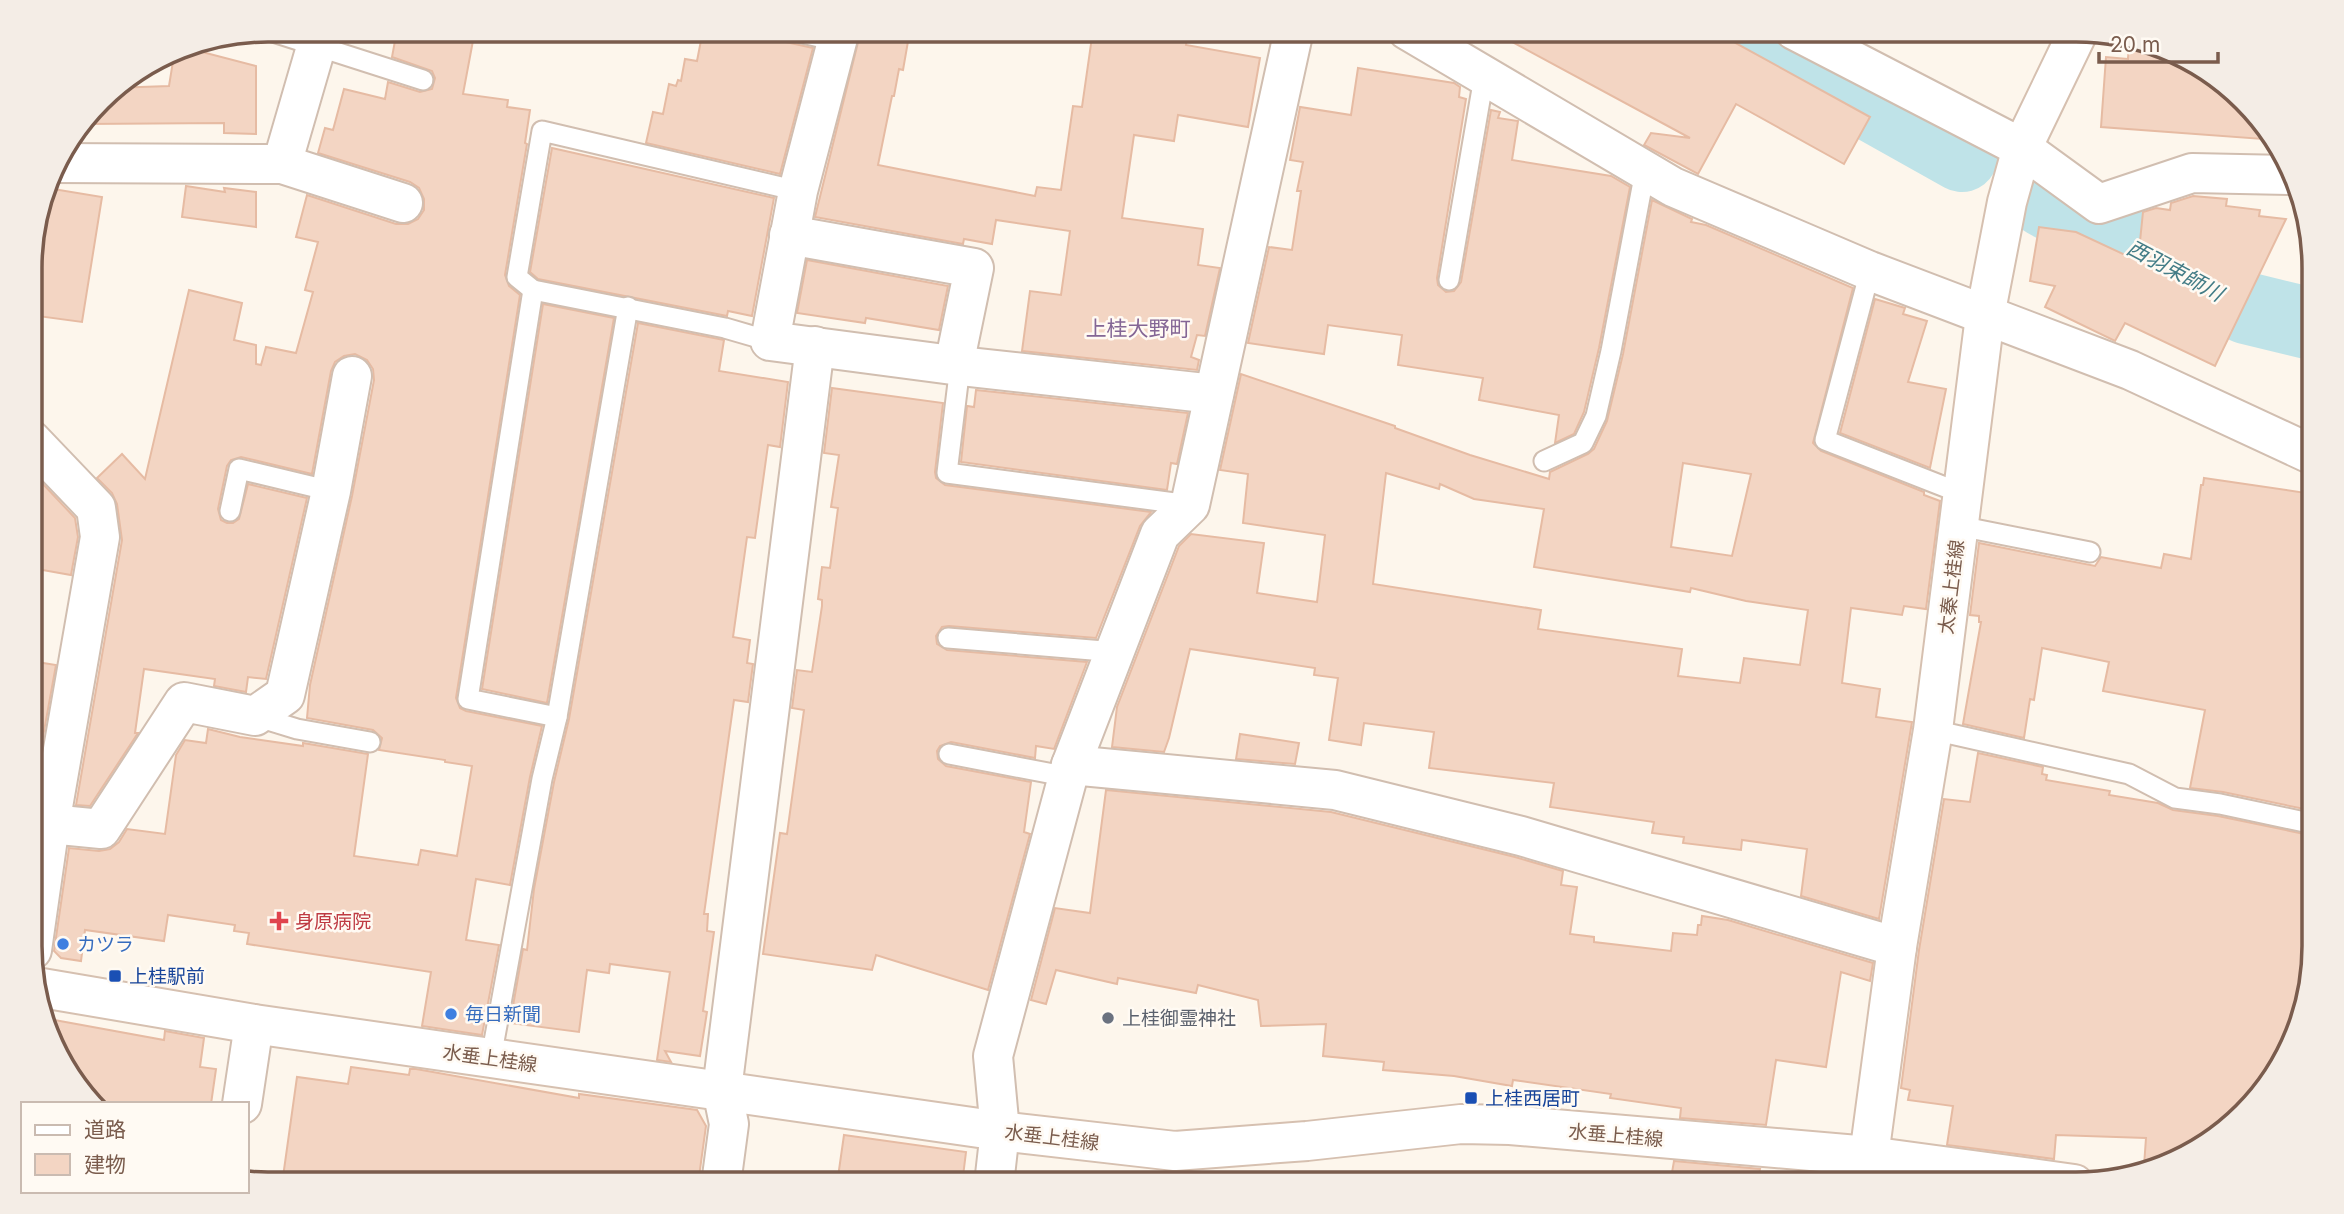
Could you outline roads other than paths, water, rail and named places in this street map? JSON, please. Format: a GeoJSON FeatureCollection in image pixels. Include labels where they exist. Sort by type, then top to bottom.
{"type":"FeatureCollection","features":[{"type":"Feature","properties":{"kind":"street"},"geometry":{"type":"LineString","coordinates":[[282,164],[317,42]]}},
{"type":"Feature","properties":{"kind":"street"},"geometry":{"type":"LineString","coordinates":[[837,42],[798,191],[770,341],[957,366],[1214,394]]}},
{"type":"Feature","properties":{"kind":"street"},"geometry":{"type":"LineString","coordinates":[[995,1172],[1000,1131],[993,1056],[1070,771],[1160,534],[1190,505],[1291,42]]}},
{"type":"Feature","properties":{"kind":"street"},"geometry":{"type":"LineString","coordinates":[[1427,42],[1673,187],[1870,271],[2130,370],[2302,450]]}},
{"type":"Feature","properties":{"kind":"street"},"geometry":{"type":"LineString","coordinates":[[1817,42],[2022,148],[2099,204],[2192,173],[2282,175]]}},
{"type":"Feature","properties":{"kind":"street","name":"太秦上桂線"},"geometry":{"type":"LineString","coordinates":[[1866,1170],[1897,947],[1933,730],[1985,316],[2007,202],[2022,148],[2073,42]]}},
{"type":"Feature","properties":{"kind":"street"},"geometry":{"type":"LineString","coordinates":[[68,163],[282,164],[403,203]]}},
{"type":"Feature","properties":{"kind":"street"},"geometry":{"type":"LineString","coordinates":[[789,235],[974,268],[957,366]]}},
{"type":"Feature","properties":{"kind":"street"},"geometry":{"type":"LineString","coordinates":[[723,1172],[729,1124],[722,1090],[815,346]]}},
{"type":"Feature","properties":{"kind":"street"},"geometry":{"type":"LineString","coordinates":[[50,824],[101,829],[184,702],[255,716],[285,695],[331,491],[352,376]]}},
{"type":"Feature","properties":{"kind":"street"},"geometry":{"type":"LineString","coordinates":[[42,452],[96,508],[100,537],[42,880]]}},
{"type":"Feature","properties":{"kind":"street"},"geometry":{"type":"LineString","coordinates":[[1070,771],[1335,790],[1521,836],[1897,947]]}},
{"type":"Feature","properties":{"kind":"street","name":"水垂上桂線"},"geometry":{"type":"LineString","coordinates":[[47,989],[254,1024],[1000,1131],[1175,1151],[1307,1141],[1461,1124],[1510,1125],[1897,1172]]}},
{"type":"Feature","properties":{"kind":"street"},"geometry":{"type":"LineString","coordinates":[[242,1102],[254,1024]]}},
{"type":"Feature","properties":{"kind":"lane"},"geometry":{"type":"LineString","coordinates":[[330,42],[423,80]]}},
{"type":"Feature","properties":{"kind":"lane"},"geometry":{"type":"LineString","coordinates":[[1448,280],[1484,77]]}},
{"type":"Feature","properties":{"kind":"lane"},"geometry":{"type":"LineString","coordinates":[[770,341],[725,328],[628,307],[533,290],[517,277],[542,131],[798,191]]}},
{"type":"Feature","properties":{"kind":"lane"},"geometry":{"type":"LineString","coordinates":[[1544,461],[1583,443],[1596,415],[1611,351],[1645,171]]}},
{"type":"Feature","properties":{"kind":"lane"},"geometry":{"type":"LineString","coordinates":[[1870,271],[1825,440],[1961,510],[2090,552]]}},
{"type":"Feature","properties":{"kind":"lane"},"geometry":{"type":"LineString","coordinates":[[533,290],[468,699],[557,717]]}},
{"type":"Feature","properties":{"kind":"lane"},"geometry":{"type":"LineString","coordinates":[[491,1058],[542,779],[557,717],[628,307]]}},
{"type":"Feature","properties":{"kind":"lane"},"geometry":{"type":"LineString","coordinates":[[957,366],[947,473],[1190,505]]}},
{"type":"Feature","properties":{"kind":"lane"},"geometry":{"type":"LineString","coordinates":[[230,511],[239,469],[331,491]]}},
{"type":"Feature","properties":{"kind":"lane"},"geometry":{"type":"LineString","coordinates":[[948,638],[1116,652]]}},
{"type":"Feature","properties":{"kind":"lane"},"geometry":{"type":"LineString","coordinates":[[255,716],[297,729],[370,742]]}},
{"type":"Feature","properties":{"kind":"lane"},"geometry":{"type":"LineString","coordinates":[[1933,730],[2129,774],[2175,798],[2220,804],[2302,821]]}},
{"type":"Feature","properties":{"kind":"lane"},"geometry":{"type":"LineString","coordinates":[[949,754],[1070,771]]}},
{"type":"Feature","properties":{"kind":"waterway","name":"西羽束師川"},"geometry":{"type":"LineString","coordinates":[[1758,42],[1962,156]]}},
{"type":"Feature","properties":{"kind":"waterway","name":"西羽束師川"},"geometry":{"type":"LineString","coordinates":[[2044,201],[2246,308],[2302,322]]}},
{"type":"Feature","properties":{"kind":"place","name":"身原病院"},"geometry":{"type":"Point","coordinates":[279,921]}},
{"type":"Feature","properties":{"kind":"place","name":"カツラ"},"geometry":{"type":"Point","coordinates":[63,944]}},
{"type":"Feature","properties":{"kind":"place","name":"上桂駅前"},"geometry":{"type":"Point","coordinates":[115,976]}},
{"type":"Feature","properties":{"kind":"place","name":"毎日新聞"},"geometry":{"type":"Point","coordinates":[451,1014]}},
{"type":"Feature","properties":{"kind":"place","name":"上桂御霊神社"},"geometry":{"type":"Point","coordinates":[1108,1018]}},
{"type":"Feature","properties":{"kind":"place","name":"上桂西居町"},"geometry":{"type":"Point","coordinates":[1471,1098]}},
{"type":"Feature","properties":{"kind":"district","name":"上桂大野町"},"geometry":{"type":"Point","coordinates":[1138,329]}}]}
